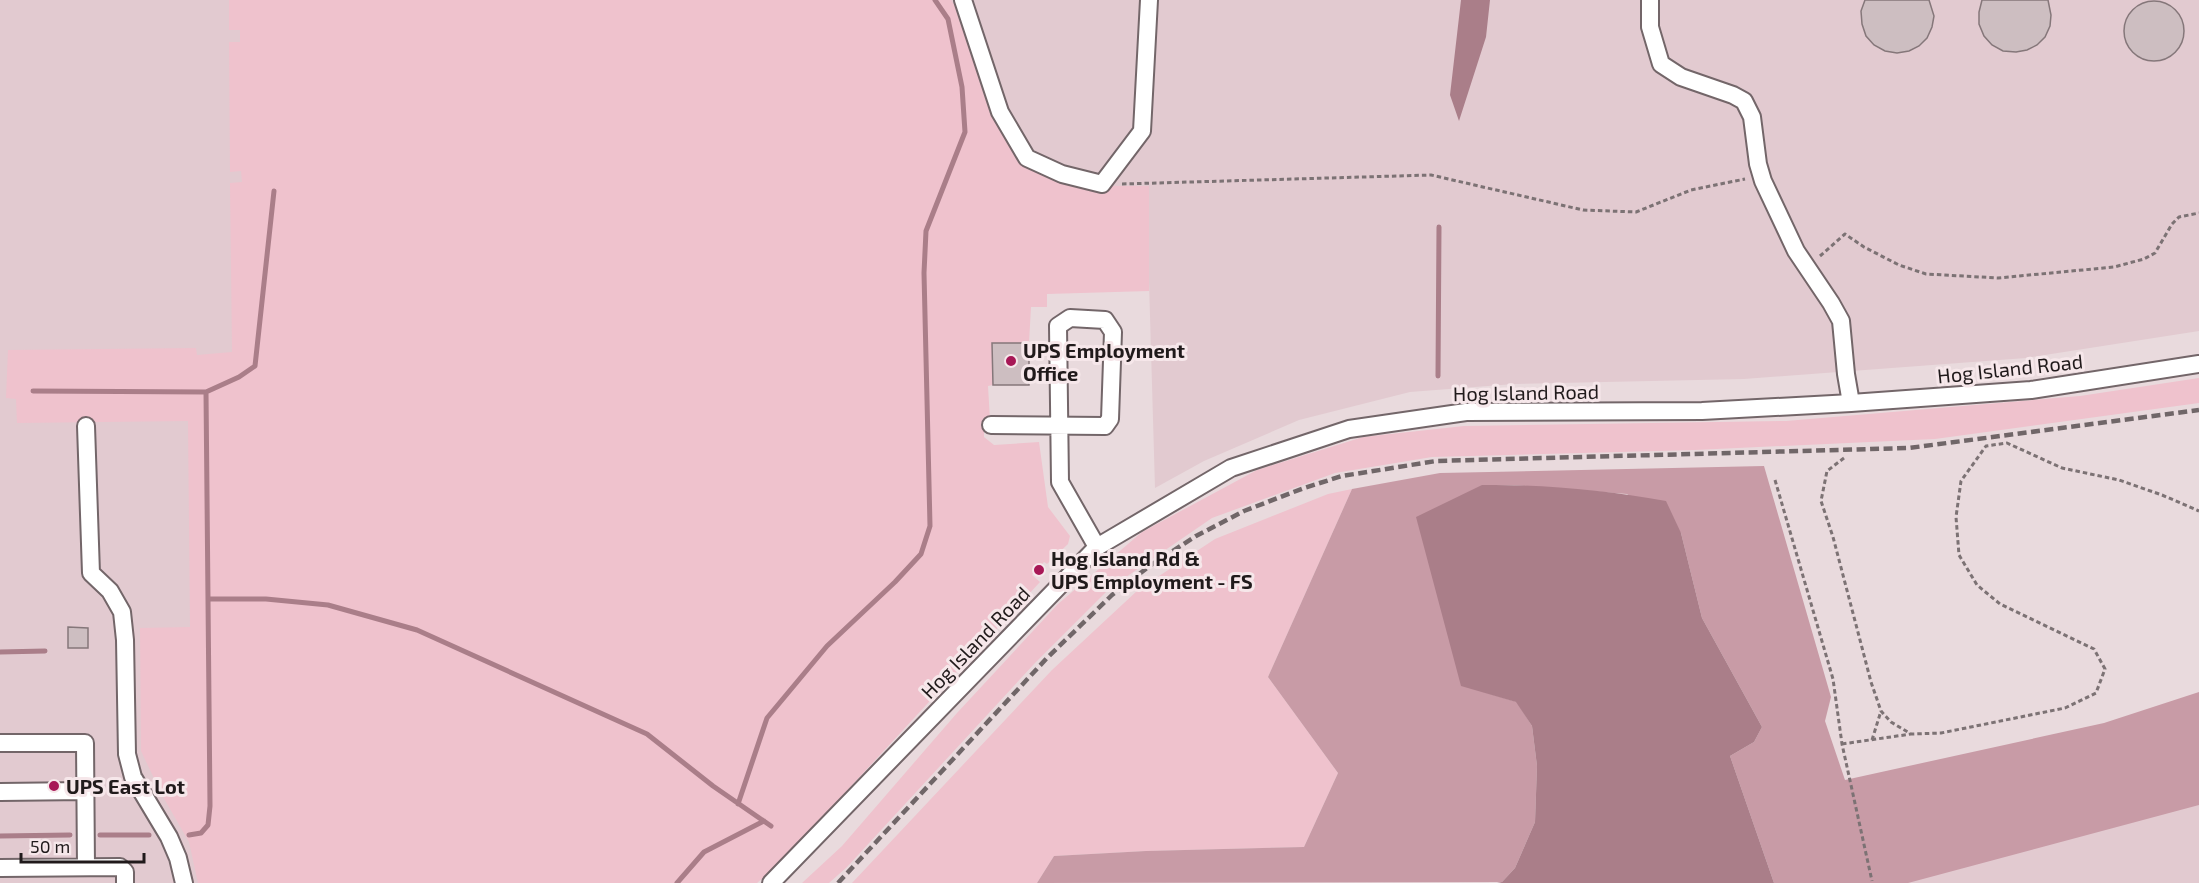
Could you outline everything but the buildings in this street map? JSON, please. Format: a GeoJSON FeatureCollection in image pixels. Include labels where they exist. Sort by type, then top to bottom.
{"type":"FeatureCollection","features":[{"type":"Feature","properties":{"kind":"street"},"geometry":{"type":"LineString","coordinates":[[963,0],[1000,112],[1027,158],[1062,174],[1102,184],[1142,131],[1149,0]]}},
{"type":"Feature","properties":{"kind":"street"},"geometry":{"type":"LineString","coordinates":[[1650,0],[1650,27],[1661,64],[1681,77],[1744,101],[1752,117],[1762,175],[1796,250],[1841,321],[1851,403]]}},
{"type":"Feature","properties":{"kind":"street"},"geometry":{"type":"LineString","coordinates":[[991,425],[1059,426],[1105,426],[1110,419],[1113,332],[1105,320],[1070,318],[1058,326],[1059,426],[1060,482],[1097,547]]}},
{"type":"Feature","properties":{"kind":"street","name":"Hog Island Road"},"geometry":{"type":"LineString","coordinates":[[771,883],[1097,547],[1231,468],[1349,429],[1466,412],[1702,411],[1851,403],[2031,390],[2199,364]]}},
{"type":"Feature","properties":{"kind":"street"},"geometry":{"type":"LineString","coordinates":[[86,426],[90,573],[110,591],[122,612],[125,640],[127,754],[133,777],[169,837],[178,858],[184,883]]}},
{"type":"Feature","properties":{"kind":"street"},"geometry":{"type":"LineString","coordinates":[[0,743],[85,743],[86,867]]}},
{"type":"Feature","properties":{"kind":"street"},"geometry":{"type":"LineString","coordinates":[[0,792],[86,792]]}},
{"type":"Feature","properties":{"kind":"street"},"geometry":{"type":"LineString","coordinates":[[0,868],[120,867],[125,872],[125,883]]}},
{"type":"Feature","properties":{"kind":"path"},"geometry":{"type":"LineString","coordinates":[[1102,184],[1431,175],[1583,210],[1636,212],[1691,190],[1762,175]]}},
{"type":"Feature","properties":{"kind":"path"},"geometry":{"type":"LineString","coordinates":[[1807,266],[1845,234],[1864,247],[1899,265],[1926,274],[1998,278],[2114,267],[2144,259],[2155,253],[2172,224],[2179,217],[2199,213]]}},
{"type":"Feature","properties":{"kind":"path"},"geometry":{"type":"LineString","coordinates":[[1842,744],[1911,734],[1941,733],[2065,708],[2096,693],[2105,669],[2094,649],[2000,604],[1977,585],[1959,555],[1956,517],[1961,481],[1986,446],[2007,443],[2062,468],[2119,480],[2199,511]]}},
{"type":"Feature","properties":{"kind":"path"},"geometry":{"type":"LineString","coordinates":[[1844,458],[1827,471],[1821,501],[1833,537],[1870,682],[1881,711],[1891,722],[1911,734]]}},
{"type":"Feature","properties":{"kind":"path"},"geometry":{"type":"LineString","coordinates":[[1775,480],[1833,679],[1842,744],[1872,881]]}},
{"type":"Feature","properties":{"kind":"path"},"geometry":{"type":"LineString","coordinates":[[1872,740],[1881,711]]}},
{"type":"Feature","properties":{"kind":"shaded area"},"geometry":{"type":"Polygon","coordinates":[[[0,0],[2199,0],[2199,331],[2026,358],[1744,379],[1514,384],[1410,392],[1299,420],[1204,461],[1155,488],[1148,247],[944,252],[745,883],[0,883],[0,0]]]}},
{"type":"Feature","properties":{"kind":"shaded area"},"geometry":{"type":"Polygon","coordinates":[[[229,0],[951,0],[967,26],[983,93],[1001,133],[1036,172],[1084,186],[1149,186],[1149,291],[1047,294],[1047,307],[1031,307],[1029,343],[992,343],[993,385],[988,386],[990,420],[984,425],[984,437],[994,445],[1039,442],[1048,507],[1070,536],[1068,544],[1047,564],[1044,562],[1032,575],[1040,582],[779,864],[757,883],[198,883],[189,842],[162,795],[141,751],[140,628],[190,627],[188,421],[17,423],[16,399],[6,398],[8,350],[196,348],[197,355],[232,352],[230,183],[242,182],[241,171],[230,172],[229,42],[240,42],[240,30],[229,30],[229,0]]]}},
{"type":"Feature","properties":{"kind":"shaded area"},"geometry":{"type":"Polygon","coordinates":[[[1461,0],[1490,0],[1486,37],[1459,121],[1450,95],[1461,0]]]}},
{"type":"Feature","properties":{"kind":"shaded area"},"geometry":{"type":"Polygon","coordinates":[[[2199,378],[2199,403],[1935,439],[1695,450],[1432,457],[1335,473],[1212,518],[1110,588],[1035,663],[847,867],[829,883],[802,883],[842,846],[957,713],[1058,604],[1142,532],[1257,470],[1363,437],[1464,426],[1786,421],[2080,396],[2199,378]]]}},
{"type":"Feature","properties":{"kind":"shaded area"},"geometry":{"type":"Polygon","coordinates":[[[1764,466],[1831,697],[1825,721],[1845,780],[2104,723],[2199,692],[2199,805],[1908,883],[1774,883],[1730,756],[1754,742],[1762,727],[1702,618],[1681,533],[1627,494],[1514,485],[1482,485],[1461,685],[1517,702],[1532,726],[1537,766],[1535,822],[1515,868],[1502,882],[1037,883],[1054,856],[1304,847],[1338,773],[1268,677],[1352,489],[1440,473],[1764,466]]]}},
{"type":"Feature","properties":{"kind":"shaded area"},"geometry":{"type":"Polygon","coordinates":[[[1482,485],[1574,488],[1666,501],[1681,533],[1702,618],[1762,727],[1754,742],[1730,756],[1774,883],[1497,883],[1502,882],[1515,868],[1535,822],[1537,766],[1532,726],[1516,702],[1461,686],[1416,517],[1482,485]]]}},
{"type":"Feature","properties":{"kind":"shaded area"},"geometry":{"type":"Polygon","coordinates":[[[1352,489],[1268,677],[1338,773],[1304,847],[1054,856],[1037,883],[852,883],[1052,670],[1138,590],[1215,539],[1328,494],[1352,489]]]}},
{"type":"Feature","properties":{"kind":"shaded area"},"geometry":{"type":"Polygon","coordinates":[[[2199,804],[2199,883],[1905,883],[2199,804]]]}},
{"type":"Feature","properties":{"kind":"waterway"},"geometry":{"type":"LineString","coordinates":[[738,804],[767,718],[827,646],[895,582],[921,554],[930,526],[924,273],[926,231],[965,132],[962,87],[948,19],[935,0]]}},
{"type":"Feature","properties":{"kind":"waterway"},"geometry":{"type":"LineString","coordinates":[[33,391],[206,392],[239,377],[255,366],[274,191]]}},
{"type":"Feature","properties":{"kind":"waterway"},"geometry":{"type":"LineString","coordinates":[[1438,376],[1439,227]]}},
{"type":"Feature","properties":{"kind":"waterway"},"geometry":{"type":"LineString","coordinates":[[189,835],[201,833],[208,825],[210,806],[206,392]]}},
{"type":"Feature","properties":{"kind":"waterway"},"geometry":{"type":"LineString","coordinates":[[208,599],[266,599],[328,605],[417,630],[647,734],[713,786],[771,826]]}},
{"type":"Feature","properties":{"kind":"waterway"},"geometry":{"type":"LineString","coordinates":[[0,652],[45,651]]}},
{"type":"Feature","properties":{"kind":"waterway"},"geometry":{"type":"LineString","coordinates":[[677,883],[704,852],[764,821]]}},
{"type":"Feature","properties":{"kind":"waterway"},"geometry":{"type":"LineString","coordinates":[[0,836],[70,835]]}},
{"type":"Feature","properties":{"kind":"waterway"},"geometry":{"type":"LineString","coordinates":[[100,835],[149,835]]}},
{"type":"Feature","properties":{"kind":"railway"},"geometry":{"type":"LineString","coordinates":[[838,883],[1047,658],[1112,595],[1151,565],[1196,536],[1244,511],[1304,488],[1342,476],[1436,461],[1909,448],[2199,410]]}},
{"type":"Feature","properties":{"kind":"place","name":"UPS Employment Office"},"geometry":{"type":"Point","coordinates":[1011,361]}},
{"type":"Feature","properties":{"kind":"place","name":"Hog Island Rd & UPS Employment - FS"},"geometry":{"type":"Point","coordinates":[1039,570]}},
{"type":"Feature","properties":{"kind":"place","name":"UPS East Lot"},"geometry":{"type":"Point","coordinates":[54,786]}}]}
